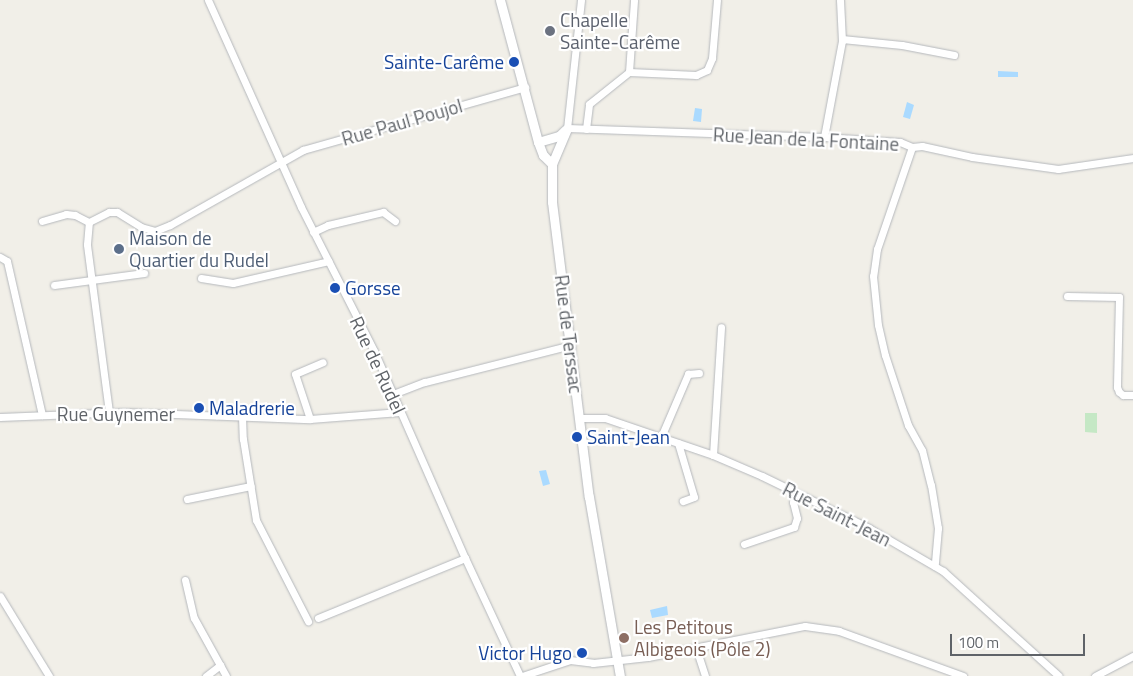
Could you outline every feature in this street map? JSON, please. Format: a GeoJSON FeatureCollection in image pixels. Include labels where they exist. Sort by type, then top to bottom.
{"type":"FeatureCollection","features":[{"type":"Feature","properties":{"kind":"street","name":"Rue de Rudel"},"geometry":{"type":"LineString","coordinates":[[208,0],[313,232],[374,351],[465,558],[521,676]]}},
{"type":"Feature","properties":{"kind":"street"},"geometry":{"type":"LineString","coordinates":[[500,0],[542,155],[552,164],[567,128],[581,0]]}},
{"type":"Feature","properties":{"kind":"street"},"geometry":{"type":"LineString","coordinates":[[629,72],[634,0]]}},
{"type":"Feature","properties":{"kind":"street"},"geometry":{"type":"LineString","coordinates":[[586,129],[589,104],[629,72],[696,75],[707,70],[712,58],[717,0]]}},
{"type":"Feature","properties":{"kind":"street"},"geometry":{"type":"LineString","coordinates":[[824,137],[842,39],[840,0]]}},
{"type":"Feature","properties":{"kind":"street"},"geometry":{"type":"LineString","coordinates":[[842,39],[902,45],[954,55]]}},
{"type":"Feature","properties":{"kind":"street","name":"Rue Paul Poujol"},"geometry":{"type":"LineString","coordinates":[[90,222],[109,212],[123,214],[141,227],[155,230],[170,225],[262,171],[281,163],[303,150],[525,87]]}},
{"type":"Feature","properties":{"kind":"street"},"geometry":{"type":"LineString","coordinates":[[538,142],[559,136],[567,128]]}},
{"type":"Feature","properties":{"kind":"street","name":"Rue Jean de la Fontaine"},"geometry":{"type":"LineString","coordinates":[[567,128],[824,137],[900,142],[912,147],[877,249],[873,276],[883,348],[908,425],[922,450],[932,485],[938,528],[935,566]]}},
{"type":"Feature","properties":{"kind":"street"},"geometry":{"type":"LineString","coordinates":[[912,147],[922,146],[972,157],[1058,169],[1133,158]]}},
{"type":"Feature","properties":{"kind":"street","name":"Rue de Terssac"},"geometry":{"type":"LineString","coordinates":[[552,164],[552,202],[589,497],[620,676]]}},
{"type":"Feature","properties":{"kind":"street"},"geometry":{"type":"LineString","coordinates":[[313,232],[328,225],[383,212],[395,221]]}},
{"type":"Feature","properties":{"kind":"street"},"geometry":{"type":"LineString","coordinates":[[42,221],[66,214],[75,215],[90,222],[87,244],[110,412]]}},
{"type":"Feature","properties":{"kind":"street","name":"Rue Guynemer"},"geometry":{"type":"LineString","coordinates":[[0,257],[7,261],[42,415]]}},
{"type":"Feature","properties":{"kind":"street"},"geometry":{"type":"LineString","coordinates":[[201,278],[233,283],[329,261]]}},
{"type":"Feature","properties":{"kind":"street"},"geometry":{"type":"LineString","coordinates":[[54,285],[144,273]]}},
{"type":"Feature","properties":{"kind":"street"},"geometry":{"type":"LineString","coordinates":[[1067,296],[1119,297],[1117,387],[1123,395],[1133,395]]}},
{"type":"Feature","properties":{"kind":"street"},"geometry":{"type":"LineString","coordinates":[[713,455],[721,327]]}},
{"type":"Feature","properties":{"kind":"street"},"geometry":{"type":"LineString","coordinates":[[393,394],[425,382],[571,345]]}},
{"type":"Feature","properties":{"kind":"street"},"geometry":{"type":"LineString","coordinates":[[310,419],[295,374],[323,362]]}},
{"type":"Feature","properties":{"kind":"street"},"geometry":{"type":"LineString","coordinates":[[661,437],[688,374],[699,374]]}},
{"type":"Feature","properties":{"kind":"street","name":"Rue Guynemer"},"geometry":{"type":"LineString","coordinates":[[0,417],[110,412],[310,419],[400,412]]}},
{"type":"Feature","properties":{"kind":"street"},"geometry":{"type":"LineString","coordinates":[[242,416],[256,520],[261,533],[308,621]]}},
{"type":"Feature","properties":{"kind":"street","name":"Rue Saint-Jean"},"geometry":{"type":"LineString","coordinates":[[580,418],[605,418],[713,455],[762,476],[869,528],[944,571],[1059,676]]}},
{"type":"Feature","properties":{"kind":"street"},"geometry":{"type":"LineString","coordinates":[[678,443],[694,497],[683,501]]}},
{"type":"Feature","properties":{"kind":"street"},"geometry":{"type":"LineString","coordinates":[[187,498],[251,486]]}},
{"type":"Feature","properties":{"kind":"street"},"geometry":{"type":"LineString","coordinates":[[744,544],[794,527],[797,518],[793,502],[796,493]]}},
{"type":"Feature","properties":{"kind":"street"},"geometry":{"type":"LineString","coordinates":[[318,618],[465,558]]}},
{"type":"Feature","properties":{"kind":"street"},"geometry":{"type":"LineString","coordinates":[[185,580],[194,618],[226,676]]}},
{"type":"Feature","properties":{"kind":"street"},"geometry":{"type":"LineString","coordinates":[[0,596],[49,676]]}},
{"type":"Feature","properties":{"kind":"street"},"geometry":{"type":"LineString","coordinates":[[521,676],[570,660],[593,663],[617,661],[696,648],[765,632],[805,626],[839,631],[963,676]]}},
{"type":"Feature","properties":{"kind":"street"},"geometry":{"type":"LineString","coordinates":[[696,648],[705,676]]}},
{"type":"Feature","properties":{"kind":"street"},"geometry":{"type":"LineString","coordinates":[[1095,676],[1133,656]]}},
{"type":"Feature","properties":{"kind":"street"},"geometry":{"type":"LineString","coordinates":[[206,676],[220,665]]}},
{"type":"Feature","properties":{"kind":"green space"},"geometry":{"type":"Polygon","coordinates":[[[1085,413],[1097,413],[1097,433],[1085,432],[1085,413]]]}},
{"type":"Feature","properties":{"kind":"water"},"geometry":{"type":"Polygon","coordinates":[[[998,71],[1018,72],[1018,77],[998,77],[998,71]]]}},
{"type":"Feature","properties":{"kind":"water"},"geometry":{"type":"Polygon","coordinates":[[[907,102],[914,105],[910,119],[903,117],[907,102]]]}},
{"type":"Feature","properties":{"kind":"water"},"geometry":{"type":"Polygon","coordinates":[[[695,108],[702,109],[701,122],[693,121],[695,108]]]}},
{"type":"Feature","properties":{"kind":"water"},"geometry":{"type":"Polygon","coordinates":[[[546,470],[550,484],[543,486],[539,471],[546,470]]]}},
{"type":"Feature","properties":{"kind":"water"},"geometry":{"type":"Polygon","coordinates":[[[667,606],[668,615],[652,618],[650,610],[667,606]]]}},
{"type":"Feature","properties":{"kind":"place","name":"Chapelle Sainte-Carême"},"geometry":{"type":"Point","coordinates":[550,31]}},
{"type":"Feature","properties":{"kind":"place","name":"Sainte-Carême"},"geometry":{"type":"Point","coordinates":[514,62]}},
{"type":"Feature","properties":{"kind":"place","name":"Maison de Quartier du Rudel"},"geometry":{"type":"Point","coordinates":[119,249]}},
{"type":"Feature","properties":{"kind":"place","name":"Gorsse"},"geometry":{"type":"Point","coordinates":[335,288]}},
{"type":"Feature","properties":{"kind":"place","name":"Maladrerie"},"geometry":{"type":"Point","coordinates":[199,408]}},
{"type":"Feature","properties":{"kind":"place","name":"Saint-Jean"},"geometry":{"type":"Point","coordinates":[577,437]}},
{"type":"Feature","properties":{"kind":"place","name":"Les Petitous Albigeois (Pôle 2)"},"geometry":{"type":"Point","coordinates":[624,638]}},
{"type":"Feature","properties":{"kind":"place","name":"Victor Hugo"},"geometry":{"type":"Point","coordinates":[582,653]}}]}
